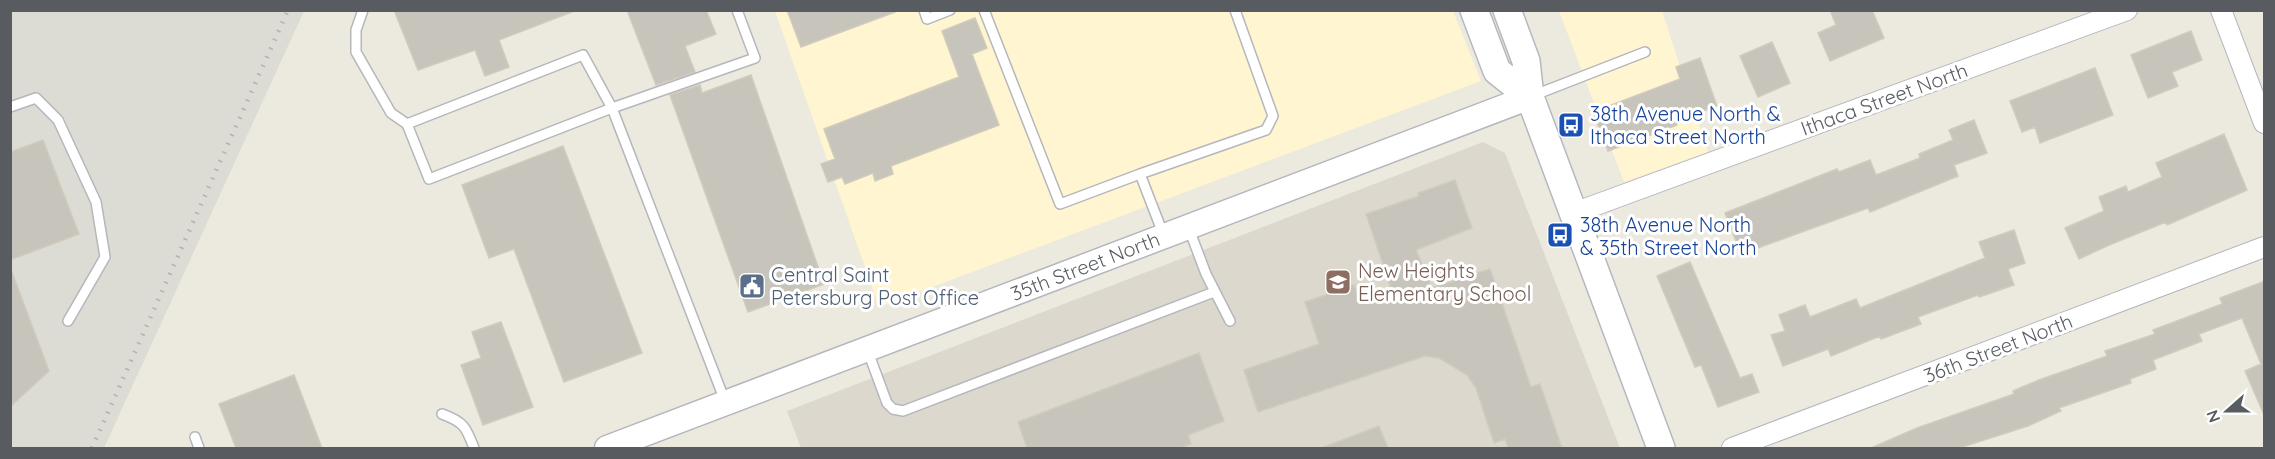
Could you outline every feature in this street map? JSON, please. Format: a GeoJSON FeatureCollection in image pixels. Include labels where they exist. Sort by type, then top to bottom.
{"type":"FeatureCollection","features":[{"type":"Feature","properties":{"kind":"main road"},"geometry":{"type":"LineString","coordinates":[[1474,10],[1497,71],[1530,97]]}},
{"type":"Feature","properties":{"kind":"main road"},"geometry":{"type":"LineString","coordinates":[[1507,10],[1526,61],[1530,97],[1661,448]]}},
{"type":"Feature","properties":{"kind":"street","name":"Ithaca Street North"},"geometry":{"type":"LineString","coordinates":[[1575,213],[2127,10]]}},
{"type":"Feature","properties":{"kind":"street"},"geometry":{"type":"LineString","coordinates":[[2221,10],[2265,123]]}},
{"type":"Feature","properties":{"kind":"street","name":"35th Street North"},"geometry":{"type":"LineString","coordinates":[[607,448],[1530,97]]}},
{"type":"Feature","properties":{"kind":"street","name":"36th Street North"},"geometry":{"type":"LineString","coordinates":[[1732,448],[2265,247]]}},
{"type":"Feature","properties":{"kind":"lane"},"geometry":{"type":"LineString","coordinates":[[363,10],[356,30],[356,52],[391,113],[407,124],[429,179],[612,108],[755,58],[737,10]]}},
{"type":"Feature","properties":{"kind":"lane"},"geometry":{"type":"LineString","coordinates":[[924,10],[927,20],[950,10]]}},
{"type":"Feature","properties":{"kind":"lane"},"geometry":{"type":"LineString","coordinates":[[984,10],[1060,204],[1266,130],[1273,116],[1235,10]]}},
{"type":"Feature","properties":{"kind":"lane"},"geometry":{"type":"LineString","coordinates":[[1530,97],[1645,52]]}},
{"type":"Feature","properties":{"kind":"lane"},"geometry":{"type":"LineString","coordinates":[[407,124],[583,55],[612,108],[726,403]]}},
{"type":"Feature","properties":{"kind":"lane"},"geometry":{"type":"LineString","coordinates":[[10,107],[36,98],[58,120],[96,202],[105,257],[69,321]]}},
{"type":"Feature","properties":{"kind":"lane"},"geometry":{"type":"LineString","coordinates":[[1140,174],[1164,236]]}},
{"type":"Feature","properties":{"kind":"lane"},"geometry":{"type":"LineString","coordinates":[[1188,227],[1215,292],[1230,321]]}},
{"type":"Feature","properties":{"kind":"lane"},"geometry":{"type":"LineString","coordinates":[[867,349],[887,403],[893,409],[903,411],[1215,292]]}},
{"type":"Feature","properties":{"kind":"lane"},"geometry":{"type":"LineString","coordinates":[[442,414],[459,421],[467,431],[474,448]]}},
{"type":"Feature","properties":{"kind":"lane"},"geometry":{"type":"LineString","coordinates":[[195,437],[199,448]]}},
{"type":"Feature","properties":{"kind":"shaded area"},"geometry":{"type":"Polygon","coordinates":[[[10,11],[304,11],[104,448],[11,448],[10,11]]]}},
{"type":"Feature","properties":{"kind":"shaded area"},"geometry":{"type":"Polygon","coordinates":[[[775,11],[1453,11],[1481,81],[879,307],[775,11]]]}},
{"type":"Feature","properties":{"kind":"shaded area"},"geometry":{"type":"Polygon","coordinates":[[[1559,11],[1662,11],[1708,152],[1624,182],[1559,11]]]}},
{"type":"Feature","properties":{"kind":"shaded area","name":"New Heights Elementary School"},"geometry":{"type":"Polygon","coordinates":[[[1483,142],[1505,153],[1620,448],[801,448],[787,411],[1483,142]]]}},
{"type":"Feature","properties":{"kind":"building"},"geometry":{"type":"Polygon","coordinates":[[[394,10],[572,10],[572,12],[499,40],[509,67],[485,76],[475,50],[418,70],[394,10]]]}},
{"type":"Feature","properties":{"kind":"building"},"geometry":{"type":"Polygon","coordinates":[[[627,10],[706,10],[716,34],[685,46],[695,72],[656,85],[627,10]]]}},
{"type":"Feature","properties":{"kind":"building"},"geometry":{"type":"Polygon","coordinates":[[[787,10],[894,10],[895,12],[801,47],[787,10]]]}},
{"type":"Feature","properties":{"kind":"building"},"geometry":{"type":"Polygon","coordinates":[[[1830,10],[1872,10],[1884,38],[1830,61],[1818,33],[1836,25],[1830,10]]]}},
{"type":"Feature","properties":{"kind":"building"},"geometry":{"type":"Polygon","coordinates":[[[975,18],[987,48],[972,54],[999,125],[891,166],[893,174],[875,181],[873,173],[845,184],[842,177],[828,182],[821,164],[835,159],[824,129],[959,77],[942,31],[975,18]]]}},
{"type":"Feature","properties":{"kind":"building"},"geometry":{"type":"Polygon","coordinates":[[[2191,31],[2202,60],[2172,72],[2178,86],[2148,98],[2131,55],[2191,31]]]}},
{"type":"Feature","properties":{"kind":"building"},"geometry":{"type":"Polygon","coordinates":[[[1772,42],[1790,83],[1758,97],[1740,56],[1772,42]]]}},
{"type":"Feature","properties":{"kind":"building"},"geometry":{"type":"Polygon","coordinates":[[[1700,58],[1717,106],[1676,121],[1677,125],[1608,151],[1593,112],[1680,79],[1676,67],[1700,58]]]}},
{"type":"Feature","properties":{"kind":"building"},"geometry":{"type":"Polygon","coordinates":[[[2095,68],[2113,115],[2040,143],[2035,127],[2022,132],[2010,101],[2095,68]]]}},
{"type":"Feature","properties":{"kind":"building"},"geometry":{"type":"Polygon","coordinates":[[[751,75],[824,284],[748,312],[670,95],[700,85],[702,93],[751,75]]]}},
{"type":"Feature","properties":{"kind":"building"},"geometry":{"type":"Polygon","coordinates":[[[1974,120],[1987,153],[1954,165],[1958,176],[1870,212],[1868,208],[1741,254],[1725,213],[1837,169],[1839,172],[1870,160],[1876,175],[1920,158],[1919,154],[1953,140],[1949,130],[1974,120]]]}},
{"type":"Feature","properties":{"kind":"building"},"geometry":{"type":"Polygon","coordinates":[[[2224,134],[2247,190],[2167,225],[2166,222],[2079,259],[2065,228],[2104,211],[2099,197],[2126,186],[2128,192],[2162,177],[2156,163],[2224,134]]]}},
{"type":"Feature","properties":{"kind":"building"},"geometry":{"type":"Polygon","coordinates":[[[43,140],[79,234],[10,260],[10,152],[43,140]]]}},
{"type":"Feature","properties":{"kind":"building"},"geometry":{"type":"Polygon","coordinates":[[[563,146],[642,353],[564,382],[514,249],[489,258],[462,185],[563,146]]]}},
{"type":"Feature","properties":{"kind":"building"},"geometry":{"type":"Polygon","coordinates":[[[1455,180],[1472,228],[1416,250],[1432,288],[1490,269],[1531,387],[1540,384],[1562,448],[1508,448],[1505,439],[1494,443],[1476,388],[1467,375],[1439,358],[1425,356],[1258,412],[1244,370],[1319,344],[1305,302],[1354,285],[1360,302],[1392,291],[1366,214],[1419,196],[1418,193],[1455,180]]]}},
{"type":"Feature","properties":{"kind":"building"},"geometry":{"type":"Polygon","coordinates":[[[2014,230],[2025,263],[2008,269],[2014,285],[1979,297],[1978,295],[1918,317],[1921,324],[1881,339],[1880,336],[1831,356],[1828,349],[1783,366],[1771,335],[1785,331],[1779,315],[1805,305],[1810,317],[1856,299],[1860,308],[1985,258],[1979,242],[2014,230]]]}},
{"type":"Feature","properties":{"kind":"building"},"geometry":{"type":"Polygon","coordinates":[[[1690,262],[1740,378],[1752,374],[1759,392],[1718,407],[1701,365],[1695,367],[1657,276],[1690,262]]]}},
{"type":"Feature","properties":{"kind":"building"},"geometry":{"type":"Polygon","coordinates":[[[12,272],[49,371],[10,407],[10,273],[12,272]]]}},
{"type":"Feature","properties":{"kind":"building"},"geometry":{"type":"Polygon","coordinates":[[[2265,281],[2265,417],[2245,371],[2261,364],[2242,318],[2199,334],[2202,341],[2153,360],[2156,369],[2130,379],[2131,383],[2059,408],[2061,411],[2028,426],[1959,448],[1871,448],[1917,428],[2014,394],[2013,391],[2039,380],[2107,356],[2105,351],[2155,334],[2153,330],[2222,304],[2220,298],[2265,281]]]}},
{"type":"Feature","properties":{"kind":"building"},"geometry":{"type":"Polygon","coordinates":[[[501,322],[533,407],[483,425],[461,365],[481,358],[472,332],[501,322]]]}},
{"type":"Feature","properties":{"kind":"building"},"geometry":{"type":"Polygon","coordinates":[[[1199,353],[1224,421],[1188,435],[1191,444],[1180,448],[1027,448],[1018,422],[1199,353]]]}},
{"type":"Feature","properties":{"kind":"building"},"geometry":{"type":"Polygon","coordinates":[[[294,375],[322,448],[236,448],[219,404],[294,375]]]}},
{"type":"Feature","properties":{"kind":"building"},"geometry":{"type":"Polygon","coordinates":[[[1379,426],[1388,448],[1324,448],[1324,447],[1379,426]]]}},
{"type":"Feature","properties":{"kind":"railway"},"geometry":{"type":"LineString","coordinates":[[92,448],[288,10]]}},
{"type":"Feature","properties":{"kind":"place","name":"38th Avenue North & Ithaca Street North"},"geometry":{"type":"Point","coordinates":[1571,125]}},
{"type":"Feature","properties":{"kind":"place","name":"38th Avenue North & 35th Street North"},"geometry":{"type":"Point","coordinates":[1560,235]}},
{"type":"Feature","properties":{"kind":"place","name":"New Heights Elementary School"},"geometry":{"type":"Point","coordinates":[1338,282]}},
{"type":"Feature","properties":{"kind":"place","name":"Central Saint Petersburg Post Office"},"geometry":{"type":"Point","coordinates":[752,286]}}]}
